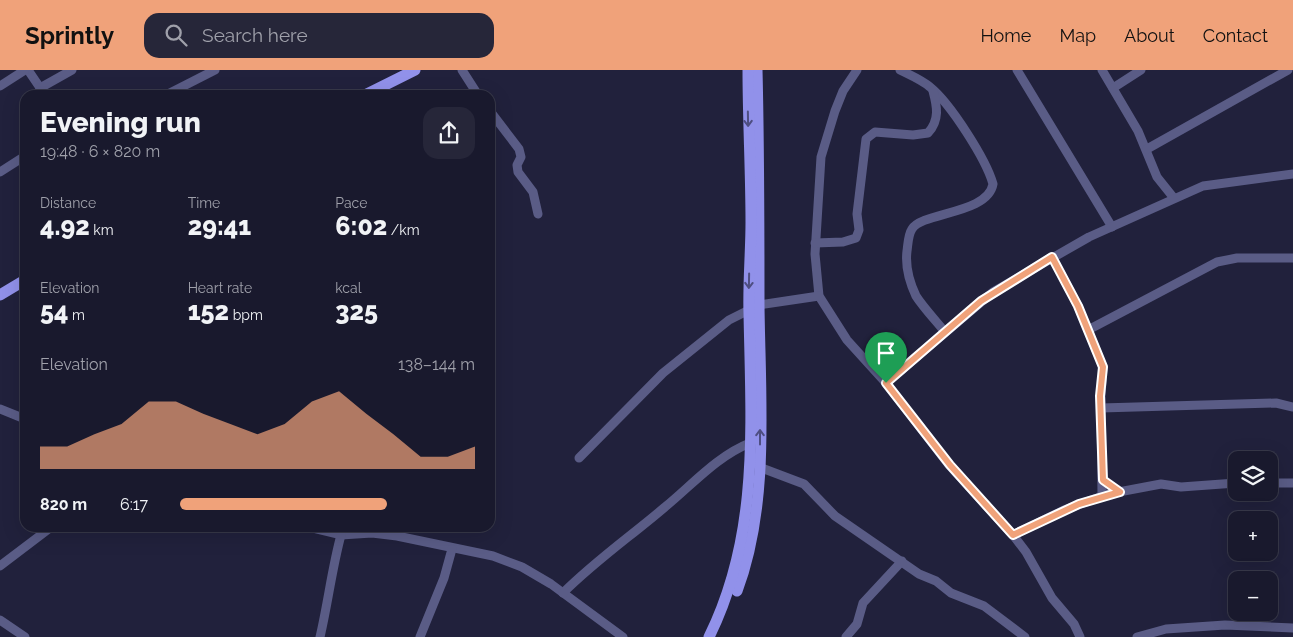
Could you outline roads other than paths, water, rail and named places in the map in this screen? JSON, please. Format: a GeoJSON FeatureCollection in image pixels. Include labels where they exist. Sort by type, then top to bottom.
{"type":"FeatureCollection","features":[{"type":"Feature","properties":{"kind":"main road"},"geometry":{"type":"LineString","coordinates":[[375,90],[415,70]]}},
{"type":"Feature","properties":{"kind":"main road"},"geometry":{"type":"LineString","coordinates":[[718,637],[746,564],[754,522],[759,468],[748,70]]}},
{"type":"Feature","properties":{"kind":"main road"},"geometry":{"type":"LineString","coordinates":[[709,637],[731,587],[742,545],[747,509],[754,308],[757,70]]}},
{"type":"Feature","properties":{"kind":"main road"},"geometry":{"type":"LineString","coordinates":[[0,295],[20,283]]}},
{"type":"Feature","properties":{"kind":"street"},"geometry":{"type":"LineString","coordinates":[[0,86],[27,70],[41,90]]}},
{"type":"Feature","properties":{"kind":"street"},"geometry":{"type":"LineString","coordinates":[[43,90],[72,70]]}},
{"type":"Feature","properties":{"kind":"street"},"geometry":{"type":"LineString","coordinates":[[176,90],[215,70]]}},
{"type":"Feature","properties":{"kind":"street"},"geometry":{"type":"LineString","coordinates":[[462,70],[475,90]]}},
{"type":"Feature","properties":{"kind":"street"},"geometry":{"type":"LineString","coordinates":[[857,70],[844,91],[835,111],[821,157],[815,243],[819,296],[847,340],[886,383],[944,458],[1013,535],[1026,552],[1052,598],[1074,624],[1080,637]]}},
{"type":"Feature","properties":{"kind":"street"},"geometry":{"type":"LineString","coordinates":[[900,70],[933,89],[947,105],[966,133],[993,184],[989,192],[980,200],[950,215],[921,221],[910,233],[905,264],[907,271],[916,296],[945,332]]}},
{"type":"Feature","properties":{"kind":"street"},"geometry":{"type":"LineString","coordinates":[[1017,70],[1112,226]]}},
{"type":"Feature","properties":{"kind":"street"},"geometry":{"type":"LineString","coordinates":[[1102,70],[1147,150],[1157,177],[1173,197]]}},
{"type":"Feature","properties":{"kind":"street"},"geometry":{"type":"LineString","coordinates":[[1113,88],[1141,70]]}},
{"type":"Feature","properties":{"kind":"street"},"geometry":{"type":"LineString","coordinates":[[1147,150],[1289,70],[1293,77]]}},
{"type":"Feature","properties":{"kind":"street"},"geometry":{"type":"LineString","coordinates":[[815,243],[843,242],[856,238],[859,230],[857,214],[866,139],[875,132],[913,135],[928,132],[932,128],[936,116],[937,106],[933,89]]}},
{"type":"Feature","properties":{"kind":"street"},"geometry":{"type":"LineString","coordinates":[[495,118],[519,149],[521,158],[518,172],[533,192],[538,214]]}},
{"type":"Feature","properties":{"kind":"street"},"geometry":{"type":"LineString","coordinates":[[0,172],[20,159]]}},
{"type":"Feature","properties":{"kind":"street"},"geometry":{"type":"LineString","coordinates":[[886,383],[993,292],[1052,257],[1112,226],[1191,189],[1218,182],[1293,174]]}},
{"type":"Feature","properties":{"kind":"street"},"geometry":{"type":"LineString","coordinates":[[1052,257],[1088,330],[1103,367],[1101,408],[1102,496]]}},
{"type":"Feature","properties":{"kind":"street"},"geometry":{"type":"LineString","coordinates":[[1088,330],[1217,262],[1237,258],[1293,258]]}},
{"type":"Feature","properties":{"kind":"street"},"geometry":{"type":"LineString","coordinates":[[579,458],[675,362],[729,320],[754,308],[819,296]]}},
{"type":"Feature","properties":{"kind":"street"},"geometry":{"type":"LineString","coordinates":[[1101,408],[1276,403],[1293,407]]}},
{"type":"Feature","properties":{"kind":"street"},"geometry":{"type":"LineString","coordinates":[[0,409],[20,417]]}},
{"type":"Feature","properties":{"kind":"street"},"geometry":{"type":"LineString","coordinates":[[563,592],[581,574],[660,512],[691,483],[738,448],[750,443]]}},
{"type":"Feature","properties":{"kind":"street"},"geometry":{"type":"LineString","coordinates":[[759,468],[804,484],[835,516],[919,574],[936,581],[951,593],[984,606],[1025,637]]}},
{"type":"Feature","properties":{"kind":"street"},"geometry":{"type":"LineString","coordinates":[[1103,480],[1120,492]]}},
{"type":"Feature","properties":{"kind":"street"},"geometry":{"type":"LineString","coordinates":[[1278,483],[1293,483]]}},
{"type":"Feature","properties":{"kind":"street"},"geometry":{"type":"LineString","coordinates":[[1013,535],[1042,520],[1102,496],[1161,484],[1181,487],[1228,484]]}},
{"type":"Feature","properties":{"kind":"street"},"geometry":{"type":"LineString","coordinates":[[0,566],[45,532]]}},
{"type":"Feature","properties":{"kind":"street"},"geometry":{"type":"LineString","coordinates":[[331,532],[397,536],[452,549],[473,550],[492,556],[538,575],[623,637]]}},
{"type":"Feature","properties":{"kind":"street"},"geometry":{"type":"LineString","coordinates":[[320,637],[330,592],[332,568],[341,534]]}},
{"type":"Feature","properties":{"kind":"street"},"geometry":{"type":"LineString","coordinates":[[420,637],[444,578],[452,549]]}},
{"type":"Feature","properties":{"kind":"street"},"geometry":{"type":"LineString","coordinates":[[846,637],[856,624],[867,597],[902,561]]}},
{"type":"Feature","properties":{"kind":"street"},"geometry":{"type":"LineString","coordinates":[[0,620],[25,637]]}},
{"type":"Feature","properties":{"kind":"street"},"geometry":{"type":"LineString","coordinates":[[1137,637],[1166,629],[1225,625],[1293,628]]}}]}
